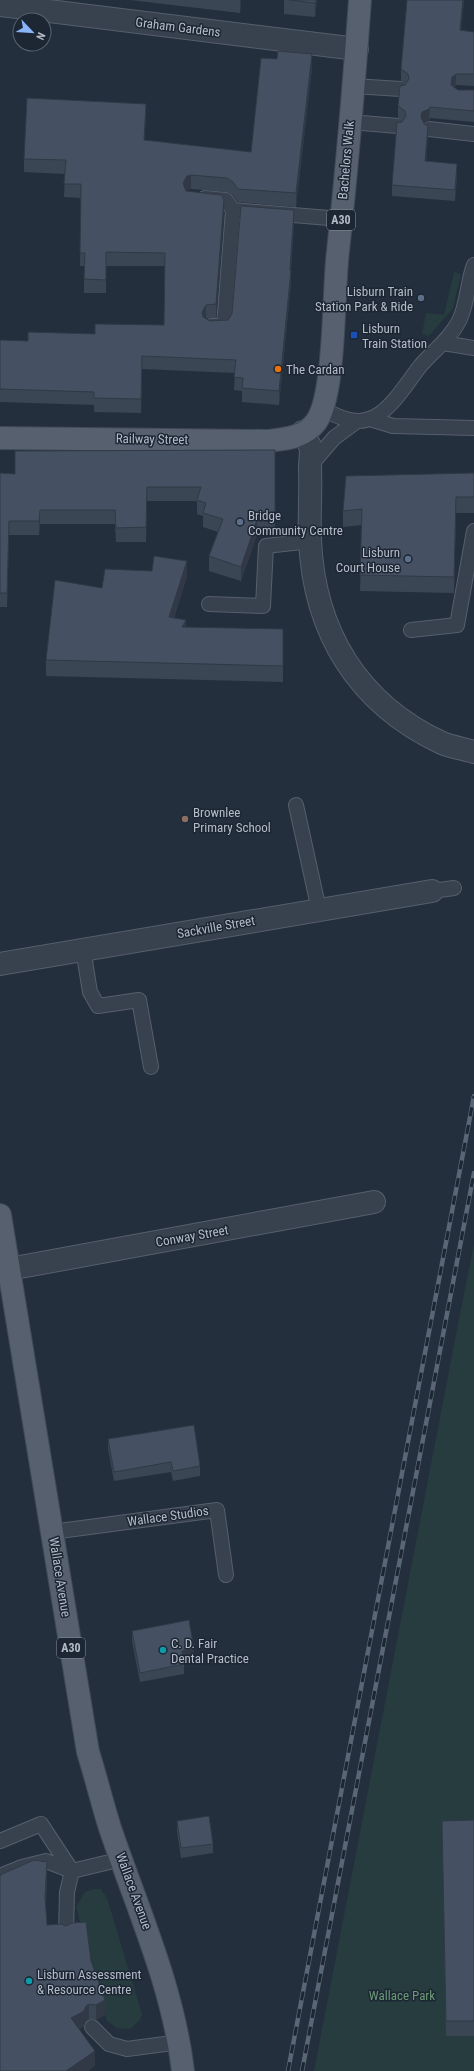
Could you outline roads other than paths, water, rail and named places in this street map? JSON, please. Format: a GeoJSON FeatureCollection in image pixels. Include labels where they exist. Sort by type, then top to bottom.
{"type":"FeatureCollection","features":[{"type":"Feature","properties":{"kind":"main road","name":"Bachelors Walk"},"geometry":{"type":"LineString","coordinates":[[303,432],[316,422],[323,409],[329,379],[360,0]]}},
{"type":"Feature","properties":{"kind":"main road","name":"Railway Street"},"geometry":{"type":"LineString","coordinates":[[0,438],[267,441],[290,439],[303,432]]}},
{"type":"Feature","properties":{"kind":"main road","name":"Wallace Avenue"},"geometry":{"type":"LineString","coordinates":[[0,1215],[5,1265],[52,1532],[88,1752],[110,1828],[154,1948],[180,2042],[183,2071]]}},
{"type":"Feature","properties":{"kind":"street","name":"Graham Gardens"},"geometry":{"type":"LineString","coordinates":[[8,4],[357,49]]}},
{"type":"Feature","properties":{"kind":"street"},"geometry":{"type":"LineString","coordinates":[[303,432],[310,447],[310,541],[315,584],[322,616],[334,644],[355,675],[380,702],[410,724],[443,743],[474,752]]}},
{"type":"Feature","properties":{"kind":"street","name":"Sackville Street"},"geometry":{"type":"LineString","coordinates":[[0,964],[432,891]]}},
{"type":"Feature","properties":{"kind":"street","name":"Conway Street"},"geometry":{"type":"LineString","coordinates":[[5,1265],[374,1202]]}},
{"type":"Feature","properties":{"kind":"lane"},"geometry":{"type":"LineString","coordinates":[[353,86],[401,89]]}},
{"type":"Feature","properties":{"kind":"lane"},"geometry":{"type":"LineString","coordinates":[[350,122],[398,126]]}},
{"type":"Feature","properties":{"kind":"lane"},"geometry":{"type":"LineString","coordinates":[[429,129],[474,134]]}},
{"type":"Feature","properties":{"kind":"lane"},"geometry":{"type":"LineString","coordinates":[[191,197],[226,200],[233,210],[224,326],[210,326]]}},
{"type":"Feature","properties":{"kind":"lane"},"geometry":{"type":"LineString","coordinates":[[233,210],[341,219]]}},
{"type":"Feature","properties":{"kind":"lane"},"geometry":{"type":"LineString","coordinates":[[310,466],[334,438],[388,406],[422,364],[443,343],[459,321],[467,301],[474,265]]}},
{"type":"Feature","properties":{"kind":"lane"},"geometry":{"type":"LineString","coordinates":[[443,343],[474,348]]}},
{"type":"Feature","properties":{"kind":"lane"},"geometry":{"type":"LineString","coordinates":[[323,409],[338,417],[393,426],[474,428]]}},
{"type":"Feature","properties":{"kind":"lane"},"geometry":{"type":"LineString","coordinates":[[411,630],[457,625],[474,531]]}},
{"type":"Feature","properties":{"kind":"lane"},"geometry":{"type":"LineString","coordinates":[[209,604],[263,606],[266,546],[310,541]]}},
{"type":"Feature","properties":{"kind":"lane"},"geometry":{"type":"LineString","coordinates":[[296,806],[319,910]]}},
{"type":"Feature","properties":{"kind":"lane"},"geometry":{"type":"LineString","coordinates":[[432,891],[454,888]]}},
{"type":"Feature","properties":{"kind":"lane"},"geometry":{"type":"LineString","coordinates":[[83,949],[90,992],[98,1006],[139,1000],[151,1067]]}},
{"type":"Feature","properties":{"kind":"lane","name":"Wallace Studios"},"geometry":{"type":"LineString","coordinates":[[52,1532],[217,1510],[226,1575]]}},
{"type":"Feature","properties":{"kind":"lane"},"geometry":{"type":"LineString","coordinates":[[0,1841],[41,1824],[72,1871],[67,1892],[66,1933]]}},
{"type":"Feature","properties":{"kind":"lane"},"geometry":{"type":"LineString","coordinates":[[0,1876],[22,1867],[46,1861],[72,1871],[122,1859]]}},
{"type":"Feature","properties":{"kind":"lane"},"geometry":{"type":"LineString","coordinates":[[92,2027],[109,2044],[127,2049],[180,2042]]}},
{"type":"Feature","properties":{"kind":"railway"},"geometry":{"type":"LineString","coordinates":[[288,2071],[474,1096]]}},
{"type":"Feature","properties":{"kind":"railway"},"geometry":{"type":"LineString","coordinates":[[302,2071],[474,1173]]}},
{"type":"Feature","properties":{"kind":"place","name":"Lisburn Train Station Park & Ride"},"geometry":{"type":"Point","coordinates":[421,298]}},
{"type":"Feature","properties":{"kind":"place","name":"Lisburn Train Station"},"geometry":{"type":"Point","coordinates":[354,335]}},
{"type":"Feature","properties":{"kind":"place","name":"The Cardan"},"geometry":{"type":"Point","coordinates":[278,369]}},
{"type":"Feature","properties":{"kind":"place","name":"Bridge Community Centre"},"geometry":{"type":"Point","coordinates":[240,522]}},
{"type":"Feature","properties":{"kind":"place","name":"Lisburn Court House"},"geometry":{"type":"Point","coordinates":[408,559]}},
{"type":"Feature","properties":{"kind":"place","name":"Brownlee Primary School"},"geometry":{"type":"Point","coordinates":[185,819]}},
{"type":"Feature","properties":{"kind":"place","name":"C. D. Fair Dental Practice"},"geometry":{"type":"Point","coordinates":[163,1650]}},
{"type":"Feature","properties":{"kind":"place","name":"Lisburn Assessment & Resource Centre"},"geometry":{"type":"Point","coordinates":[29,1981]}},
{"type":"Feature","properties":{"kind":"park label","name":"Wallace Park"},"geometry":{"type":"Point","coordinates":[402,1995]}}]}
